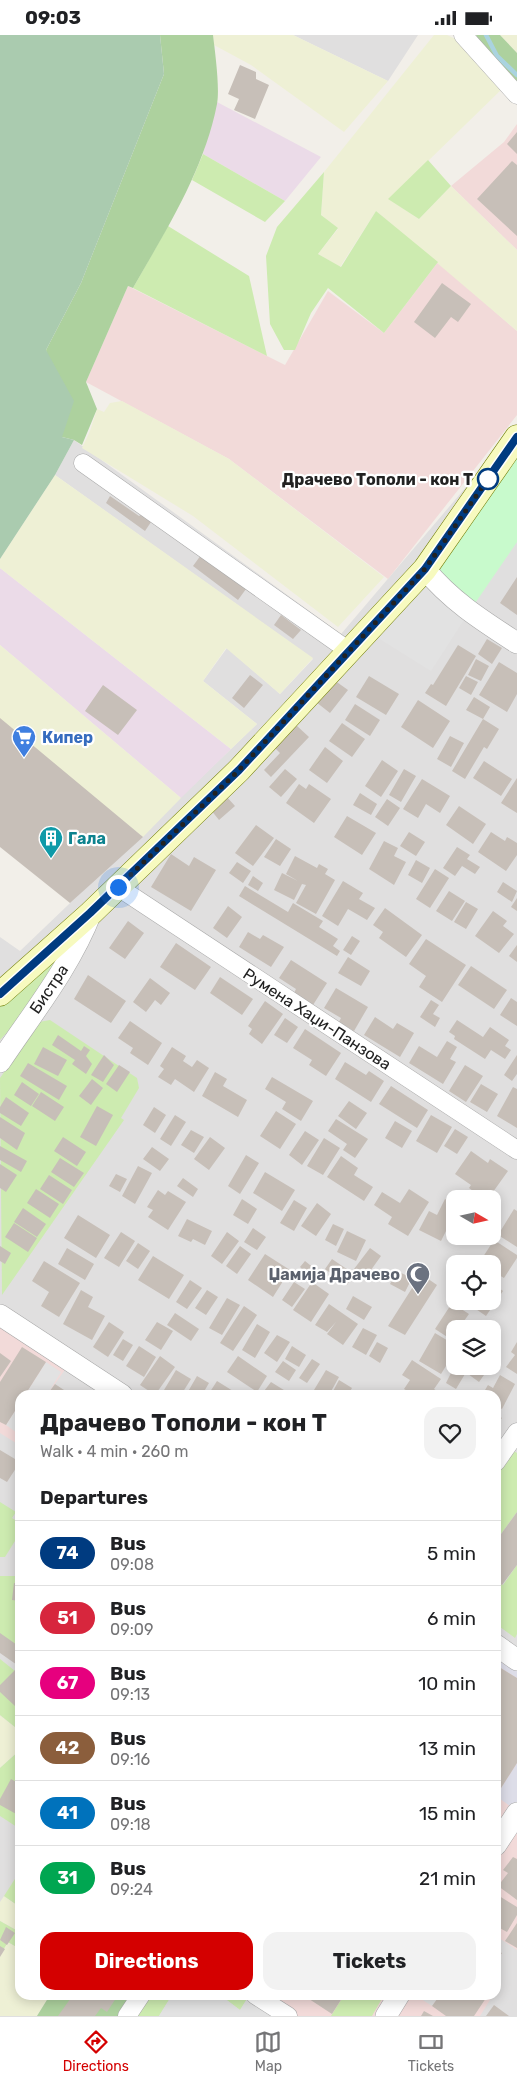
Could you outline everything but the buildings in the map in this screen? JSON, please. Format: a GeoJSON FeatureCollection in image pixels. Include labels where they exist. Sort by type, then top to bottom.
{"type":"FeatureCollection","features":[{"type":"Feature","properties":{"kind":"main road"},"geometry":{"type":"LineString","coordinates":[[0,994],[118,887],[239,770],[425,569],[517,437]]}},
{"type":"Feature","properties":{"kind":"street"},"geometry":{"type":"LineString","coordinates":[[463,35],[517,95]]}},
{"type":"Feature","properties":{"kind":"street"},"geometry":{"type":"LineString","coordinates":[[83,463],[349,651]]}},
{"type":"Feature","properties":{"kind":"street"},"geometry":{"type":"LineString","coordinates":[[440,588],[439,574],[444,557],[481,502],[485,483]]}},
{"type":"Feature","properties":{"kind":"street"},"geometry":{"type":"LineString","coordinates":[[425,569],[440,588],[469,612],[517,643]]}},
{"type":"Feature","properties":{"kind":"street","name":"Румена Хаџи-Панзова"},"geometry":{"type":"LineString","coordinates":[[118,887],[517,1150]]}},
{"type":"Feature","properties":{"kind":"street","name":"Бистра"},"geometry":{"type":"LineString","coordinates":[[0,1062],[66,963],[81,938],[90,913]]}},
{"type":"Feature","properties":{"kind":"street"},"geometry":{"type":"LineString","coordinates":[[0,1315],[114,1390]]}},
{"type":"Feature","properties":{"kind":"street"},"geometry":{"type":"LineString","coordinates":[[501,1455],[517,1432]]}},
{"type":"Feature","properties":{"kind":"street"},"geometry":{"type":"LineString","coordinates":[[501,1648],[517,1659]]}},
{"type":"Feature","properties":{"kind":"street"},"geometry":{"type":"LineString","coordinates":[[501,1837],[517,1813]]}},
{"type":"Feature","properties":{"kind":"street"},"geometry":{"type":"LineString","coordinates":[[127,2016],[138,2000]]}},
{"type":"Feature","properties":{"kind":"street"},"geometry":{"type":"LineString","coordinates":[[263,2000],[288,2016]]}},
{"type":"Feature","properties":{"kind":"street"},"geometry":{"type":"LineString","coordinates":[[386,2016],[396,2000]]}},
{"type":"Feature","properties":{"kind":"shaded area"},"geometry":{"type":"Polygon","coordinates":[[[293,35],[418,35],[388,81],[293,35]]]}},
{"type":"Feature","properties":{"kind":"shaded area"},"geometry":{"type":"Polygon","coordinates":[[[217,102],[321,157],[285,201],[203,154],[217,102]]]}},
{"type":"Feature","properties":{"kind":"shaded area"},"geometry":{"type":"Polygon","coordinates":[[[517,124],[517,250],[451,186],[504,142],[517,124]]]}},
{"type":"Feature","properties":{"kind":"shaded area"},"geometry":{"type":"Polygon","coordinates":[[[438,262],[517,331],[517,415],[388,579],[229,459],[86,382],[128,286],[285,365],[328,291],[384,333],[438,262]]]}},
{"type":"Feature","properties":{"kind":"shaded area"},"geometry":{"type":"Polygon","coordinates":[[[517,427],[517,2016],[0,2016],[0,937],[20,951],[257,724],[203,681],[227,648],[280,694],[313,659],[55,475],[74,440],[341,634],[517,427]]]}},
{"type":"Feature","properties":{"kind":"shaded area"},"geometry":{"type":"Polygon","coordinates":[[[0,568],[231,749],[181,798],[0,645],[0,568]]]}},
{"type":"Feature","properties":{"kind":"shaded area"},"geometry":{"type":"Polygon","coordinates":[[[425,569],[469,612],[431,671],[367,631],[425,569]]]}},
{"type":"Feature","properties":{"kind":"shaded area"},"geometry":{"type":"Polygon","coordinates":[[[0,1322],[71,1361],[51,1390],[15,1390],[15,1442],[0,1433],[0,1322]]]}},
{"type":"Feature","properties":{"kind":"shaded area"},"geometry":{"type":"Polygon","coordinates":[[[46,1362],[61,1372],[50,1390],[28,1390],[46,1362]]]}},
{"type":"Feature","properties":{"kind":"shaded area"},"geometry":{"type":"Polygon","coordinates":[[[15,1411],[15,1431],[6,1425],[15,1411]]]}},
{"type":"Feature","properties":{"kind":"shaded area"},"geometry":{"type":"Polygon","coordinates":[[[501,1649],[517,1660],[517,1950],[501,1939],[501,1649]]]}},
{"type":"Feature","properties":{"kind":"shaded area"},"geometry":{"type":"Polygon","coordinates":[[[501,1649],[517,1660],[517,1678],[501,1668],[501,1649]]]}},
{"type":"Feature","properties":{"kind":"shaded area"},"geometry":{"type":"Polygon","coordinates":[[[517,1763],[517,1811],[501,1800],[501,1788],[517,1763]]]}},
{"type":"Feature","properties":{"kind":"shaded area"},"geometry":{"type":"Polygon","coordinates":[[[169,2000],[227,2000],[240,2010],[246,2000],[249,2000],[273,2016],[159,2016],[169,2000]]]}},
{"type":"Feature","properties":{"kind":"shaded area"},"geometry":{"type":"Polygon","coordinates":[[[264,2000],[490,2000],[480,2016],[288,2016],[264,2000]]]}},
{"type":"Feature","properties":{"kind":"shaded area"},"geometry":{"type":"Polygon","coordinates":[[[423,2000],[436,2000],[432,2006],[423,2000]]]}},
{"type":"Feature","properties":{"kind":"green space"},"geometry":{"type":"Polygon","coordinates":[[[0,35],[160,35],[164,74],[81,283],[46,350],[74,401],[62,437],[74,440],[55,475],[0,559],[0,35]]]}},
{"type":"Feature","properties":{"kind":"green space"},"geometry":{"type":"Polygon","coordinates":[[[160,35],[213,35],[218,80],[217,104],[203,153],[193,176],[171,222],[133,288],[128,286],[86,382],[97,409],[82,445],[74,440],[62,437],[46,350],[81,283],[164,74],[160,35]]]}},
{"type":"Feature","properties":{"kind":"green space"},"geometry":{"type":"Polygon","coordinates":[[[213,35],[293,35],[388,81],[344,132],[251,65],[214,45],[213,35]]]}},
{"type":"Feature","properties":{"kind":"green space"},"geometry":{"type":"Polygon","coordinates":[[[434,35],[447,35],[466,44],[503,88],[389,199],[419,219],[451,186],[517,250],[517,331],[376,211],[340,267],[318,254],[338,229],[321,215],[324,172],[434,35]]]}},
{"type":"Feature","properties":{"kind":"green space"},"geometry":{"type":"Polygon","coordinates":[[[476,35],[500,35],[517,53],[517,84],[491,61],[476,35]]]}},
{"type":"Feature","properties":{"kind":"green space"},"geometry":{"type":"Polygon","coordinates":[[[500,35],[517,35],[517,53],[500,35]]]}},
{"type":"Feature","properties":{"kind":"green space"},"geometry":{"type":"Polygon","coordinates":[[[203,154],[285,201],[265,222],[192,180],[203,154]]]}},
{"type":"Feature","properties":{"kind":"green space"},"geometry":{"type":"Polygon","coordinates":[[[428,160],[451,186],[419,219],[388,199],[428,160]]]}},
{"type":"Feature","properties":{"kind":"green space"},"geometry":{"type":"Polygon","coordinates":[[[324,172],[321,215],[338,228],[318,254],[341,267],[376,211],[438,262],[384,333],[328,288],[311,313],[295,350],[284,350],[270,324],[266,256],[277,227],[324,172]]]}},
{"type":"Feature","properties":{"kind":"green space"},"geometry":{"type":"Polygon","coordinates":[[[168,226],[249,276],[267,356],[133,288],[168,226]]]}},
{"type":"Feature","properties":{"kind":"green space"},"geometry":{"type":"Polygon","coordinates":[[[122,401],[229,459],[384,577],[338,627],[193,516],[82,448],[97,409],[104,412],[110,403],[122,401]]]}},
{"type":"Feature","properties":{"kind":"green space"},"geometry":{"type":"Polygon","coordinates":[[[517,436],[517,542],[469,612],[425,569],[517,436]]]}},
{"type":"Feature","properties":{"kind":"green space"},"geometry":{"type":"Polygon","coordinates":[[[55,475],[313,658],[280,694],[226,648],[203,681],[257,724],[231,749],[0,568],[0,559],[55,475]]]}},
{"type":"Feature","properties":{"kind":"green space"},"geometry":{"type":"Polygon","coordinates":[[[0,645],[181,798],[143,837],[0,722],[0,645]]]}},
{"type":"Feature","properties":{"kind":"green space"},"geometry":{"type":"Polygon","coordinates":[[[69,942],[13,1026],[0,1040],[0,1006],[69,942]]]}},
{"type":"Feature","properties":{"kind":"green space"},"geometry":{"type":"Polygon","coordinates":[[[50,1020],[137,1078],[139,1088],[121,1118],[124,1120],[2,1295],[0,1078],[39,1022],[50,1020]]]}},
{"type":"Feature","properties":{"kind":"green space"},"geometry":{"type":"Polygon","coordinates":[[[507,1446],[517,1453],[517,1512],[501,1534],[501,1455],[507,1446]]]}},
{"type":"Feature","properties":{"kind":"green space"},"geometry":{"type":"Polygon","coordinates":[[[0,1502],[15,1511],[12,1518],[15,1520],[15,1541],[5,1557],[0,1557],[0,1502]]]}},
{"type":"Feature","properties":{"kind":"green space"},"geometry":{"type":"Polygon","coordinates":[[[517,1565],[517,1634],[515,1638],[501,1628],[501,1584],[503,1585],[517,1565]]]}},
{"type":"Feature","properties":{"kind":"green space"},"geometry":{"type":"Polygon","coordinates":[[[0,1576],[15,1576],[15,1662],[0,1649],[0,1576]]]}},
{"type":"Feature","properties":{"kind":"green space"},"geometry":{"type":"Polygon","coordinates":[[[0,1659],[15,1671],[15,1727],[0,1715],[0,1659]]]}},
{"type":"Feature","properties":{"kind":"green space"},"geometry":{"type":"Polygon","coordinates":[[[0,1715],[15,1727],[15,1754],[0,1768],[0,1715]]]}},
{"type":"Feature","properties":{"kind":"green space"},"geometry":{"type":"Polygon","coordinates":[[[15,1754],[15,1826],[0,1816],[0,1768],[15,1754]]]}},
{"type":"Feature","properties":{"kind":"green space"},"geometry":{"type":"Polygon","coordinates":[[[15,1879],[15,1904],[4,1896],[15,1879]]]}},
{"type":"Feature","properties":{"kind":"green space"},"geometry":{"type":"Polygon","coordinates":[[[4,1896],[15,1904],[15,1929],[0,1921],[0,1902],[4,1896]]]}},
{"type":"Feature","properties":{"kind":"green space"},"geometry":{"type":"Polygon","coordinates":[[[0,1921],[15,1929],[15,1946],[8,1942],[0,1955],[0,1921]]]}},
{"type":"Feature","properties":{"kind":"green space"},"geometry":{"type":"Polygon","coordinates":[[[8,1942],[15,1946],[15,2000],[47,2000],[37,2016],[0,2016],[0,1954],[8,1942]]]}},
{"type":"Feature","properties":{"kind":"green space"},"geometry":{"type":"Polygon","coordinates":[[[47,2000],[134,2000],[124,2016],[37,2016],[47,2000]]]}},
{"type":"Feature","properties":{"kind":"green space"},"geometry":{"type":"Polygon","coordinates":[[[144,2000],[169,2000],[159,2016],[133,2016],[144,2000]]]}},
{"type":"Feature","properties":{"kind":"green space"},"geometry":{"type":"Polygon","coordinates":[[[227,2000],[246,2000],[240,2010],[227,2000]]]}},
{"type":"Feature","properties":{"kind":"green space"},"geometry":{"type":"Polygon","coordinates":[[[341,2000],[381,2000],[372,2016],[331,2016],[341,2000]]]}},
{"type":"Feature","properties":{"kind":"waterway"},"geometry":{"type":"LineString","coordinates":[[486,35],[497,56],[517,75]]}},
{"type":"Feature","properties":{"kind":"bus line","name":"74"},"geometry":{"type":"LineString","coordinates":[[0,994],[90,913],[239,770],[425,569],[517,437]]}},
{"type":"Feature","properties":{"kind":"place","name":"Драчево Тополи - кон Т"},"geometry":{"type":"Point","coordinates":[488,479]}},
{"type":"Feature","properties":{"kind":"place","name":"Кипер"},"geometry":{"type":"Point","coordinates":[24,758]}},
{"type":"Feature","properties":{"kind":"place","name":"Гала"},"geometry":{"type":"Point","coordinates":[51,859]}},
{"type":"Feature","properties":{"kind":"place","name":"Џамија Драчево"},"geometry":{"type":"Point","coordinates":[418,1295]}},
{"type":"Feature","properties":{"kind":"route"},"geometry":{"type":"LineString","coordinates":[[118,887],[239,770],[425,569],[488,479]]}}]}
